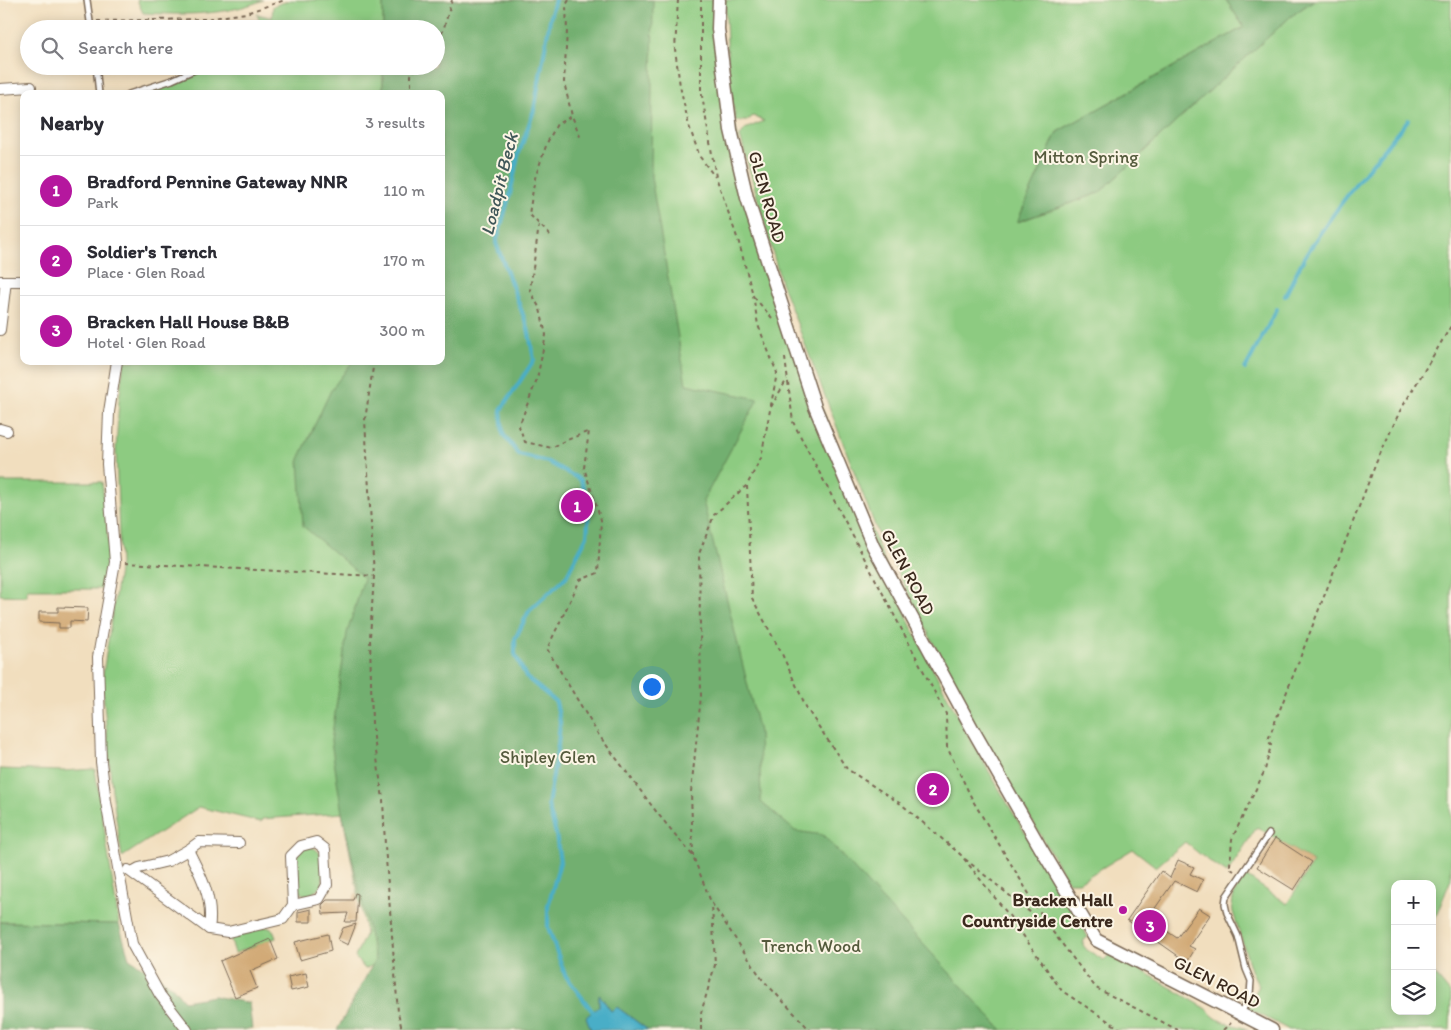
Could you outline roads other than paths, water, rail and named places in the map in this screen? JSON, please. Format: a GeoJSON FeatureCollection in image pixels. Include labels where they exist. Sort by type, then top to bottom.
{"type":"FeatureCollection","features":[{"type":"Feature","properties":{"kind":"street","name":"GLEN ROAD"},"geometry":{"type":"LineString","coordinates":[[719,0],[718,30],[731,130],[747,198],[815,406],[873,546],[973,730],[1096,940],[1272,1030]]}},
{"type":"Feature","properties":{"kind":"street"},"geometry":{"type":"LineString","coordinates":[[0,89],[31,87]]}},
{"type":"Feature","properties":{"kind":"street"},"geometry":{"type":"LineString","coordinates":[[0,330],[3,282],[20,281]]}},
{"type":"Feature","properties":{"kind":"street"},"geometry":{"type":"LineString","coordinates":[[116,365],[110,412],[107,464],[115,562],[98,657],[101,762],[106,802],[132,944],[160,995],[186,1030]]}},
{"type":"Feature","properties":{"kind":"street"},"geometry":{"type":"LineString","coordinates":[[132,872],[139,868],[168,861],[199,842],[239,843]]}},
{"type":"Feature","properties":{"kind":"street"},"geometry":{"type":"LineString","coordinates":[[118,864],[132,872],[209,929],[228,932],[283,919],[293,905],[291,856],[301,846],[316,842],[325,848],[327,885],[319,899],[293,905]]}},
{"type":"Feature","properties":{"kind":"street"},"geometry":{"type":"LineString","coordinates":[[188,850],[205,884],[211,918],[209,929]]}},
{"type":"Feature","properties":{"kind":"lane"},"geometry":{"type":"LineString","coordinates":[[88,0],[90,20]]}},
{"type":"Feature","properties":{"kind":"lane"},"geometry":{"type":"LineString","coordinates":[[97,75],[99,90]]}},
{"type":"Feature","properties":{"kind":"lane"},"geometry":{"type":"LineString","coordinates":[[141,90],[183,75]]}},
{"type":"Feature","properties":{"kind":"lane"},"geometry":{"type":"LineString","coordinates":[[1240,1014],[1250,994],[1251,981],[1238,936],[1227,913],[1226,897],[1269,834]]}},
{"type":"Feature","properties":{"kind":"water"},"geometry":{"type":"Polygon","coordinates":[[[599,994],[611,1011],[617,1007],[648,1030],[591,1030],[586,1017],[599,1006],[599,994]]]}},
{"type":"Feature","properties":{"kind":"waterway","name":"Loadpit Beck"},"geometry":{"type":"LineString","coordinates":[[555,0],[534,110],[518,156],[510,194],[496,243],[528,328],[534,360],[501,410],[503,434],[519,455],[548,462],[581,480],[589,509],[587,536],[566,577],[529,611],[515,639],[515,654],[526,677],[556,702],[560,722],[548,805],[556,834],[560,862],[548,906],[548,927],[565,975],[596,1016]]}},
{"type":"Feature","properties":{"kind":"waterway"},"geometry":{"type":"LineString","coordinates":[[1285,296],[1303,260],[1318,237],[1368,169],[1408,120]]}},
{"type":"Feature","properties":{"kind":"waterway"},"geometry":{"type":"LineString","coordinates":[[1245,369],[1277,309]]}},
{"type":"Feature","properties":{"kind":"place","name":"Bradford Pennine Gateway NNR"},"geometry":{"type":"Point","coordinates":[577,506]}},
{"type":"Feature","properties":{"kind":"place","name":"Soldier's Trench"},"geometry":{"type":"Point","coordinates":[933,789]}},
{"type":"Feature","properties":{"kind":"place","name":"Bracken Hall Countryside Centre"},"geometry":{"type":"Point","coordinates":[1123,910]}},
{"type":"Feature","properties":{"kind":"place","name":"Bracken Hall House B&B"},"geometry":{"type":"Point","coordinates":[1150,926]}},
{"type":"Feature","properties":{"kind":"park label","name":"Mitton Spring"},"geometry":{"type":"Point","coordinates":[1086,157]}},
{"type":"Feature","properties":{"kind":"park label","name":"Shipley Glen"},"geometry":{"type":"Point","coordinates":[548,757]}},
{"type":"Feature","properties":{"kind":"park label","name":"Trench Wood"},"geometry":{"type":"Point","coordinates":[811,946]}}]}
